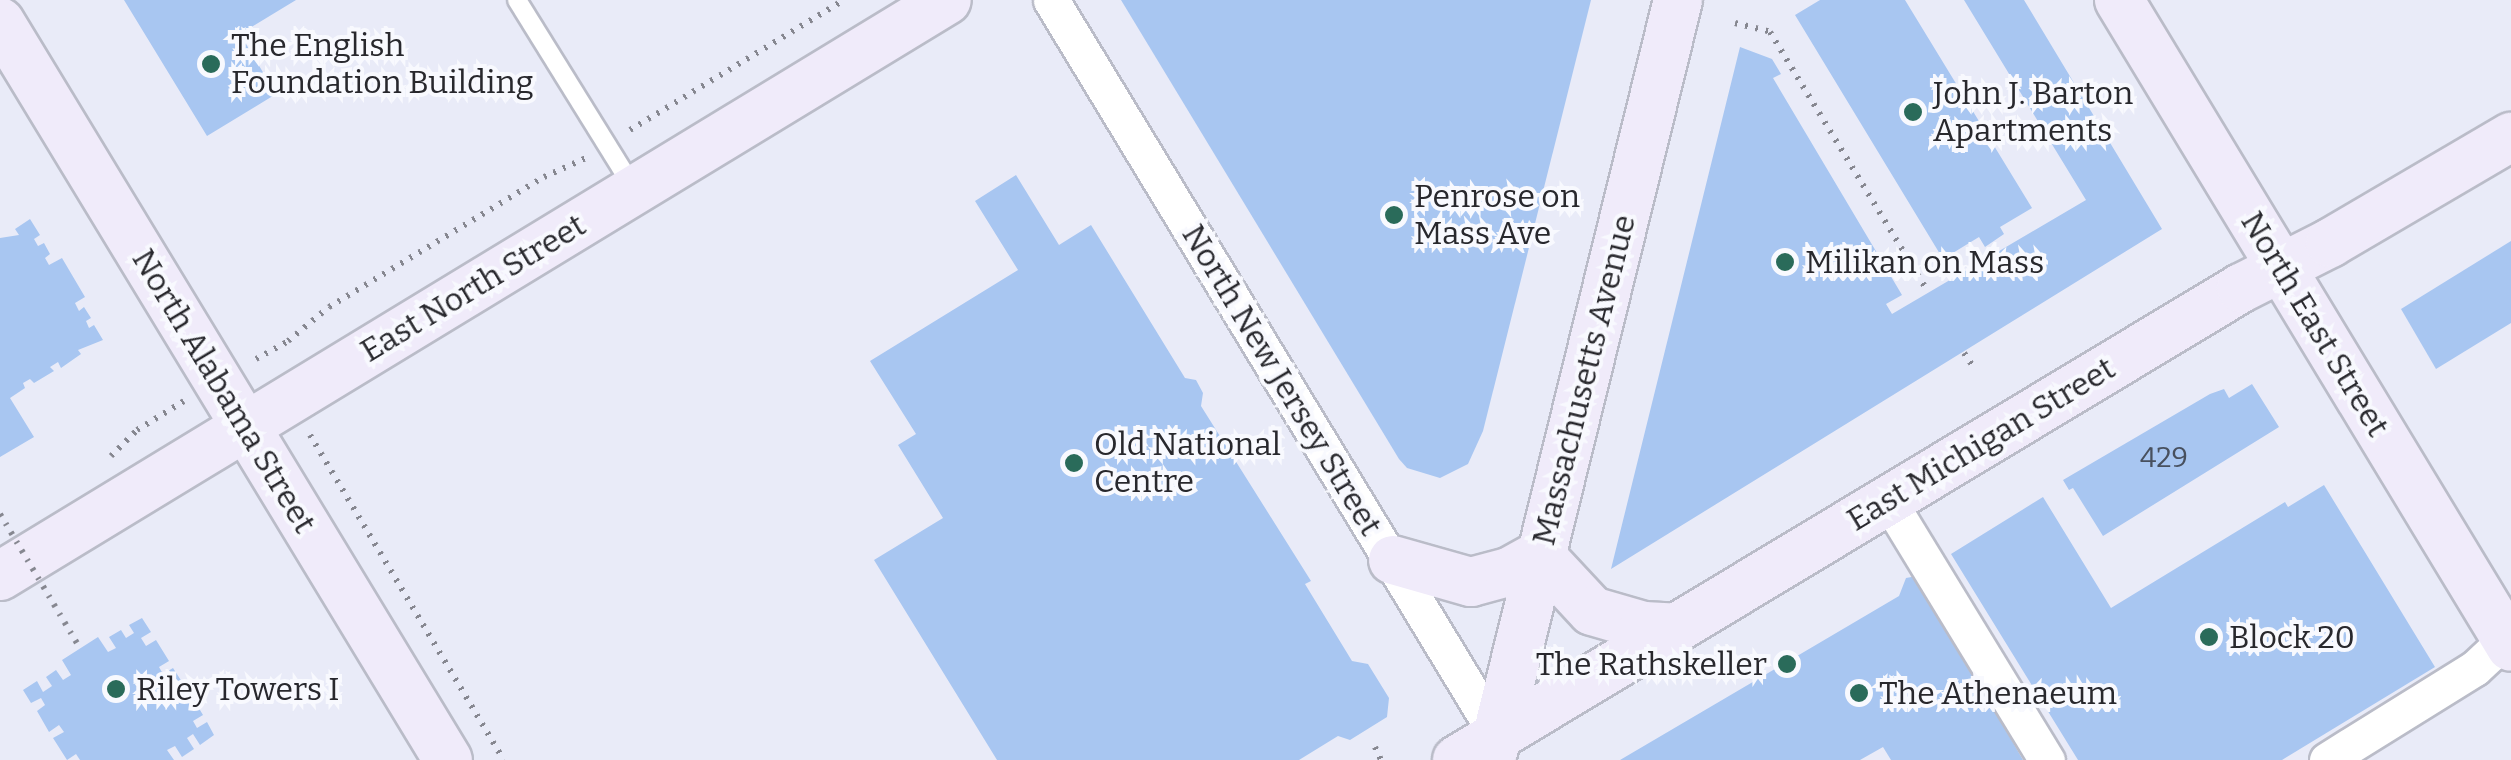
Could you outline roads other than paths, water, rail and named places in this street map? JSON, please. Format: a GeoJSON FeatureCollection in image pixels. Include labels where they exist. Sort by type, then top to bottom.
{"type":"FeatureCollection","features":[{"type":"Feature","properties":{"kind":"main road","name":"East North Street"},"geometry":{"type":"LineString","coordinates":[[0,576],[947,0]]}},
{"type":"Feature","properties":{"kind":"main road","name":"Massachusetts Avenue"},"geometry":{"type":"LineString","coordinates":[[1500,752],[1540,555],[1678,0]]}},
{"type":"Feature","properties":{"kind":"main road","name":"North East Street"},"geometry":{"type":"LineString","coordinates":[[2119,0],[2509,643]]}},
{"type":"Feature","properties":{"kind":"main road","name":"North Alabama Street"},"geometry":{"type":"LineString","coordinates":[[0,22],[448,760]]}},
{"type":"Feature","properties":{"kind":"main road","name":"East Michigan Street"},"geometry":{"type":"LineString","coordinates":[[1457,760],[1500,752],[1677,628],[2281,267],[2511,137]]}},
{"type":"Feature","properties":{"kind":"main road"},"geometry":{"type":"LineString","coordinates":[[1392,560],[1471,582],[1509,572],[1540,555],[1592,610],[1644,626],[1677,628]]}},
{"type":"Feature","properties":{"kind":"street","name":"North New Jersey Street"},"geometry":{"type":"LineString","coordinates":[[1051,0],[1392,560],[1500,752]]}},
{"type":"Feature","properties":{"kind":"street"},"geometry":{"type":"LineString","coordinates":[[1888,500],[2047,760]]}},
{"type":"Feature","properties":{"kind":"street"},"geometry":{"type":"LineString","coordinates":[[2327,760],[2509,643]]}},
{"type":"Feature","properties":{"kind":"lane"},"geometry":{"type":"LineString","coordinates":[[517,0],[634,190]]}},
{"type":"Feature","properties":{"kind":"place","name":"The English Foundation Building"},"geometry":{"type":"Point","coordinates":[211,64]}},
{"type":"Feature","properties":{"kind":"place","name":"John J. Barton Apartments"},"geometry":{"type":"Point","coordinates":[1913,112]}},
{"type":"Feature","properties":{"kind":"place","name":"Penrose on Mass Ave"},"geometry":{"type":"Point","coordinates":[1394,215]}},
{"type":"Feature","properties":{"kind":"place","name":"Milikan on Mass"},"geometry":{"type":"Point","coordinates":[1785,262]}},
{"type":"Feature","properties":{"kind":"place","name":"Old National Centre"},"geometry":{"type":"Point","coordinates":[1074,463]}},
{"type":"Feature","properties":{"kind":"place","name":"Block 20"},"geometry":{"type":"Point","coordinates":[2209,637]}},
{"type":"Feature","properties":{"kind":"place","name":"The Rathskeller"},"geometry":{"type":"Point","coordinates":[1787,664]}},
{"type":"Feature","properties":{"kind":"place","name":"Riley Towers I"},"geometry":{"type":"Point","coordinates":[116,689]}},
{"type":"Feature","properties":{"kind":"place","name":"The Athenaeum"},"geometry":{"type":"Point","coordinates":[1859,693]}}]}
